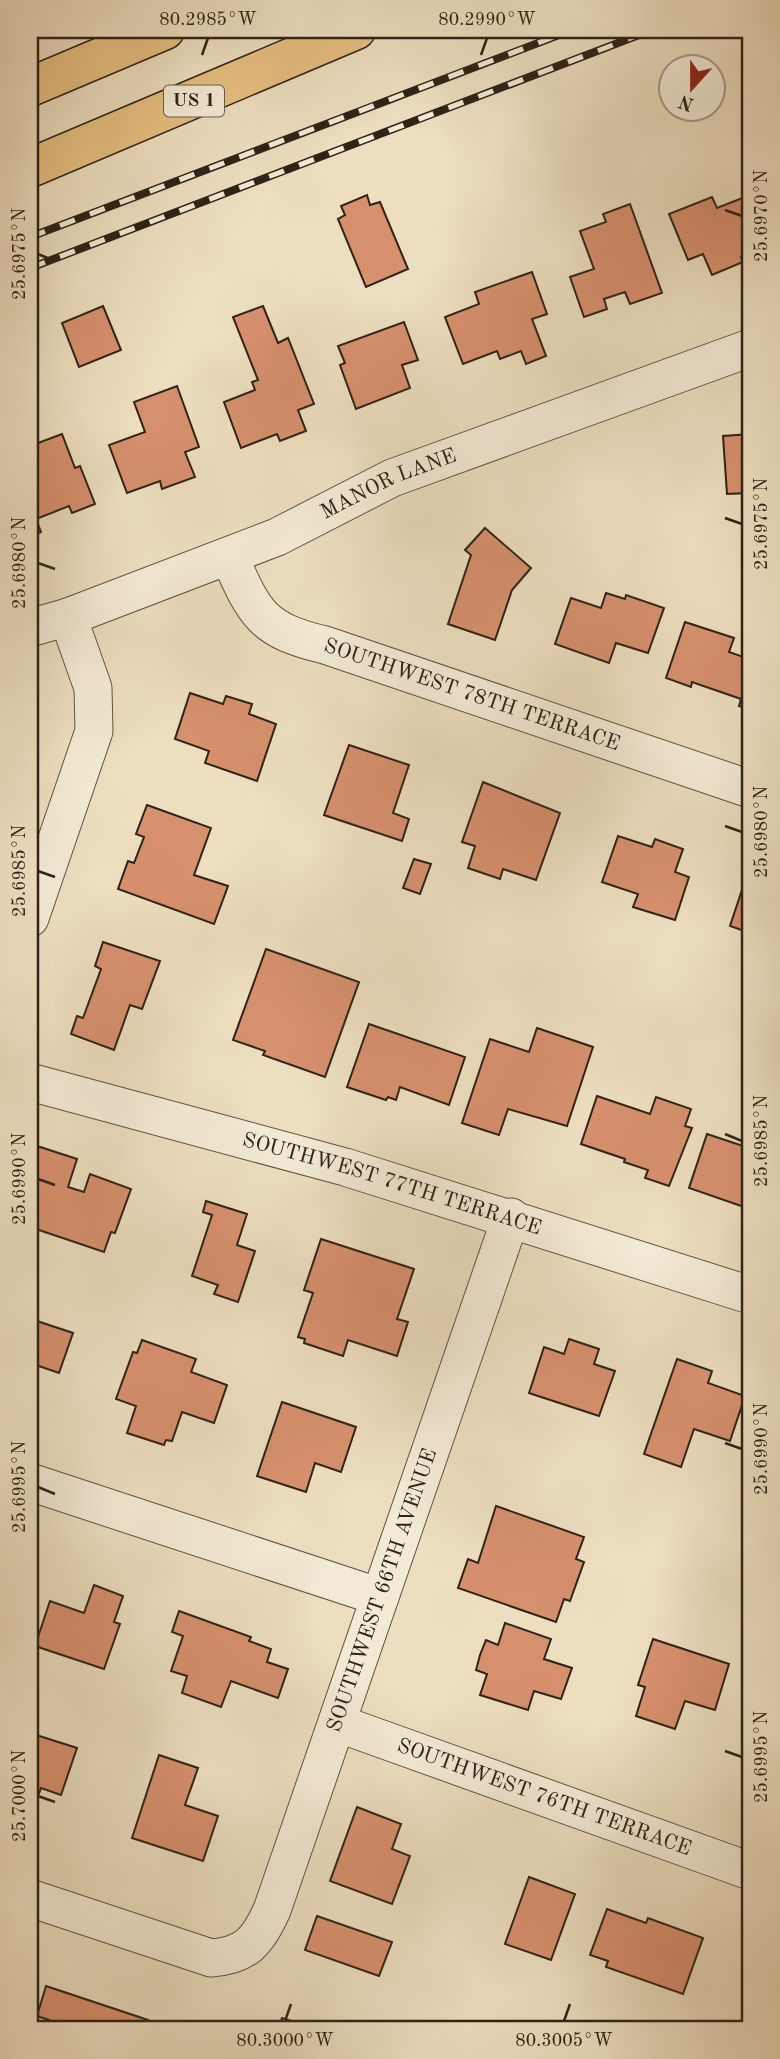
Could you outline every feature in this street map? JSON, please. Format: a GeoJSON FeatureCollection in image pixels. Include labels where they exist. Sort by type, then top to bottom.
{"type":"FeatureCollection","features":[{"type":"Feature","properties":{"kind":"highway"},"geometry":{"type":"LineString","coordinates":[[30,87],[165,30]]}},
{"type":"Feature","properties":{"kind":"highway","name":"US 1"},"geometry":{"type":"LineString","coordinates":[[30,168],[356,30]]}},
{"type":"Feature","properties":{"kind":"street","name":"MANOR LANE"},"geometry":{"type":"LineString","coordinates":[[30,628],[68,617],[277,537],[392,478],[750,348]]}},
{"type":"Feature","properties":{"kind":"street","name":"SOUTHWEST 78TH TERRACE"},"geometry":{"type":"LineString","coordinates":[[229,556],[255,607],[276,630],[289,637],[325,645],[750,789]]}},
{"type":"Feature","properties":{"kind":"street"},"geometry":{"type":"LineString","coordinates":[[30,918],[94,732],[93,688],[68,617]]}},
{"type":"Feature","properties":{"kind":"street","name":"SOUTHWEST 77TH TERRACE"},"geometry":{"type":"LineString","coordinates":[[30,1082],[345,1167],[511,1217],[750,1295]]}},
{"type":"Feature","properties":{"kind":"street","name":"SOUTHWEST 66TH AVENUE"},"geometry":{"type":"LineString","coordinates":[[30,1898],[211,1958],[238,1954],[258,1936],[272,1910],[511,1217]]}},
{"type":"Feature","properties":{"kind":"street"},"geometry":{"type":"LineString","coordinates":[[30,1482],[380,1597]]}},
{"type":"Feature","properties":{"kind":"street","name":"SOUTHWEST 76TH TERRACE"},"geometry":{"type":"LineString","coordinates":[[337,1723],[750,1871]]}},
{"type":"Feature","properties":{"kind":"building"},"geometry":{"type":"Polygon","coordinates":[[[367,195],[370,205],[380,202],[408,269],[366,287],[338,219],[345,215],[341,206],[367,195]]]}},
{"type":"Feature","properties":{"kind":"building"},"geometry":{"type":"Polygon","coordinates":[[[750,195],[750,253],[741,257],[743,262],[712,275],[703,254],[688,260],[669,214],[712,197],[717,208],[750,195]]]}},
{"type":"Feature","properties":{"kind":"building"},"geometry":{"type":"Polygon","coordinates":[[[630,204],[662,293],[630,304],[625,292],[604,299],[607,309],[584,317],[570,277],[594,269],[580,231],[606,222],[603,214],[630,204]]]}},
{"type":"Feature","properties":{"kind":"building"},"geometry":{"type":"Polygon","coordinates":[[[532,272],[547,314],[532,319],[546,356],[526,364],[521,351],[500,359],[497,351],[463,364],[445,317],[479,304],[475,292],[532,272]]]}},
{"type":"Feature","properties":{"kind":"building"},"geometry":{"type":"Polygon","coordinates":[[[103,306],[121,350],[79,367],[62,323],[103,306]]]}},
{"type":"Feature","properties":{"kind":"building"},"geometry":{"type":"Polygon","coordinates":[[[263,306],[278,343],[288,338],[314,404],[298,410],[306,431],[280,441],[277,434],[241,448],[224,402],[255,390],[252,382],[258,380],[233,317],[263,306]]]}},
{"type":"Feature","properties":{"kind":"building"},"geometry":{"type":"Polygon","coordinates":[[[404,322],[418,360],[402,365],[410,388],[356,409],[340,365],[345,363],[338,346],[404,322]]]}},
{"type":"Feature","properties":{"kind":"building"},"geometry":{"type":"Polygon","coordinates":[[[177,386],[199,447],[185,452],[195,477],[162,489],[160,481],[127,493],[109,445],[145,432],[134,402],[177,386]]]}},
{"type":"Feature","properties":{"kind":"building"},"geometry":{"type":"Polygon","coordinates":[[[62,434],[75,468],[80,466],[95,504],[72,513],[69,506],[36,519],[41,532],[30,537],[30,446],[62,434]]]}},
{"type":"Feature","properties":{"kind":"building"},"geometry":{"type":"Polygon","coordinates":[[[750,434],[750,493],[727,494],[723,436],[750,434]]]}},
{"type":"Feature","properties":{"kind":"building"},"geometry":{"type":"Polygon","coordinates":[[[485,528],[531,568],[512,590],[495,640],[448,624],[471,555],[465,550],[485,528]]]}},
{"type":"Feature","properties":{"kind":"building"},"geometry":{"type":"Polygon","coordinates":[[[606,593],[625,599],[626,595],[664,608],[648,653],[616,643],[609,663],[555,644],[571,598],[601,608],[606,593]]]}},
{"type":"Feature","properties":{"kind":"building"},"geometry":{"type":"Polygon","coordinates":[[[685,622],[734,638],[729,652],[749,659],[750,657],[750,709],[739,706],[741,699],[692,682],[691,687],[666,678],[685,622]]]}},
{"type":"Feature","properties":{"kind":"building"},"geometry":{"type":"Polygon","coordinates":[[[190,693],[223,704],[226,696],[252,704],[249,714],[276,724],[257,781],[205,763],[209,751],[175,739],[190,693]]]}},
{"type":"Feature","properties":{"kind":"building"},"geometry":{"type":"Polygon","coordinates":[[[349,745],[409,765],[393,813],[409,819],[402,841],[324,815],[349,745]]]}},
{"type":"Feature","properties":{"kind":"building"},"geometry":{"type":"Polygon","coordinates":[[[483,782],[560,813],[536,880],[503,869],[500,879],[468,868],[475,846],[462,842],[483,782]]]}},
{"type":"Feature","properties":{"kind":"building"},"geometry":{"type":"Polygon","coordinates":[[[147,805],[211,828],[194,875],[228,886],[214,924],[118,889],[128,861],[134,863],[144,837],[136,834],[147,805]]]}},
{"type":"Feature","properties":{"kind":"building"},"geometry":{"type":"Polygon","coordinates":[[[618,836],[652,847],[655,839],[683,849],[675,872],[689,877],[675,920],[633,907],[638,894],[602,882],[618,836]]]}},
{"type":"Feature","properties":{"kind":"building"},"geometry":{"type":"Polygon","coordinates":[[[414,859],[431,864],[420,894],[403,888],[414,859]]]}},
{"type":"Feature","properties":{"kind":"building"},"geometry":{"type":"Polygon","coordinates":[[[746,878],[750,879],[750,933],[730,926],[746,878]]]}},
{"type":"Feature","properties":{"kind":"building"},"geometry":{"type":"Polygon","coordinates":[[[103,942],[160,961],[142,1009],[130,1005],[114,1050],[71,1034],[77,1016],[83,1018],[101,969],[95,966],[103,942]]]}},
{"type":"Feature","properties":{"kind":"building"},"geometry":{"type":"Polygon","coordinates":[[[266,949],[359,982],[325,1077],[263,1055],[265,1051],[233,1040],[266,949]]]}},
{"type":"Feature","properties":{"kind":"building"},"geometry":{"type":"Polygon","coordinates":[[[369,1024],[465,1057],[449,1105],[400,1087],[396,1100],[388,1097],[386,1100],[347,1087],[369,1024]]]}},
{"type":"Feature","properties":{"kind":"building"},"geometry":{"type":"Polygon","coordinates":[[[537,1028],[593,1047],[567,1126],[508,1109],[499,1135],[462,1123],[490,1039],[529,1052],[537,1028]]]}},
{"type":"Feature","properties":{"kind":"building"},"geometry":{"type":"Polygon","coordinates":[[[597,1096],[650,1114],[656,1097],[691,1109],[685,1126],[692,1128],[669,1186],[645,1178],[648,1170],[624,1162],[625,1159],[581,1144],[597,1096]]]}},
{"type":"Feature","properties":{"kind":"building"},"geometry":{"type":"Polygon","coordinates":[[[707,1134],[746,1147],[750,1134],[750,1209],[689,1188],[707,1134]]]}},
{"type":"Feature","properties":{"kind":"building"},"geometry":{"type":"Polygon","coordinates":[[[31,1144],[77,1159],[68,1187],[84,1192],[90,1174],[131,1189],[115,1233],[111,1232],[104,1252],[30,1227],[31,1144]]]}},
{"type":"Feature","properties":{"kind":"building"},"geometry":{"type":"Polygon","coordinates":[[[206,1201],[247,1214],[237,1245],[255,1251],[238,1302],[214,1294],[218,1285],[192,1276],[212,1215],[203,1212],[206,1201]]]}},
{"type":"Feature","properties":{"kind":"building"},"geometry":{"type":"Polygon","coordinates":[[[321,1239],[414,1269],[397,1319],[408,1322],[397,1356],[348,1340],[343,1356],[304,1343],[305,1339],[298,1337],[313,1293],[304,1290],[321,1239]]]}},
{"type":"Feature","properties":{"kind":"building"},"geometry":{"type":"Polygon","coordinates":[[[30,1306],[35,1307],[31,1319],[73,1333],[59,1373],[30,1363],[30,1306]]]}},
{"type":"Feature","properties":{"kind":"building"},"geometry":{"type":"Polygon","coordinates":[[[569,1339],[599,1349],[594,1364],[615,1371],[599,1416],[529,1393],[544,1347],[564,1354],[569,1339]]]}},
{"type":"Feature","properties":{"kind":"building"},"geometry":{"type":"Polygon","coordinates":[[[142,1340],[196,1359],[191,1372],[227,1385],[214,1423],[182,1412],[172,1441],[166,1440],[164,1445],[127,1433],[136,1406],[116,1399],[133,1352],[137,1353],[142,1340]]]}},
{"type":"Feature","properties":{"kind":"building"},"geometry":{"type":"Polygon","coordinates":[[[677,1359],[712,1371],[708,1383],[745,1396],[730,1441],[694,1429],[681,1467],[644,1454],[677,1359]]]}},
{"type":"Feature","properties":{"kind":"building"},"geometry":{"type":"Polygon","coordinates":[[[282,1402],[356,1427],[341,1472],[315,1463],[306,1492],[257,1476],[282,1402]]]}},
{"type":"Feature","properties":{"kind":"building"},"geometry":{"type":"Polygon","coordinates":[[[496,1506],[584,1537],[576,1559],[584,1562],[570,1601],[564,1599],[556,1622],[458,1588],[468,1559],[478,1563],[496,1506]]]}},
{"type":"Feature","properties":{"kind":"building"},"geometry":{"type":"Polygon","coordinates":[[[94,1585],[123,1596],[114,1622],[120,1624],[104,1669],[35,1646],[50,1601],[84,1613],[94,1585]]]}},
{"type":"Feature","properties":{"kind":"building"},"geometry":{"type":"Polygon","coordinates":[[[179,1611],[251,1637],[249,1641],[271,1649],[267,1662],[288,1669],[278,1698],[231,1681],[221,1707],[182,1693],[187,1676],[171,1671],[183,1636],[172,1632],[179,1611]]]}},
{"type":"Feature","properties":{"kind":"building"},"geometry":{"type":"Polygon","coordinates":[[[505,1623],[551,1639],[544,1659],[572,1668],[561,1699],[534,1691],[528,1710],[480,1695],[487,1674],[476,1670],[480,1655],[486,1640],[498,1645],[505,1623]]]}},
{"type":"Feature","properties":{"kind":"building"},"geometry":{"type":"Polygon","coordinates":[[[653,1639],[729,1664],[715,1710],[685,1701],[675,1729],[636,1716],[645,1687],[638,1685],[653,1639]]]}},
{"type":"Feature","properties":{"kind":"building"},"geometry":{"type":"Polygon","coordinates":[[[30,1733],[77,1748],[61,1795],[41,1788],[30,1818],[30,1733]]]}},
{"type":"Feature","properties":{"kind":"building"},"geometry":{"type":"Polygon","coordinates":[[[159,1755],[198,1768],[185,1805],[218,1816],[203,1861],[132,1838],[159,1755]]]}},
{"type":"Feature","properties":{"kind":"building"},"geometry":{"type":"Polygon","coordinates":[[[357,1807],[401,1824],[392,1849],[410,1856],[392,1904],[330,1881],[357,1807]]]}},
{"type":"Feature","properties":{"kind":"building"},"geometry":{"type":"Polygon","coordinates":[[[529,1877],[575,1894],[551,1960],[505,1944],[529,1877]]]}},
{"type":"Feature","properties":{"kind":"building"},"geometry":{"type":"Polygon","coordinates":[[[607,1909],[646,1923],[648,1918],[703,1938],[683,1994],[606,1967],[608,1961],[590,1955],[607,1909]]]}},
{"type":"Feature","properties":{"kind":"building"},"geometry":{"type":"Polygon","coordinates":[[[317,1916],[392,1942],[379,1976],[305,1950],[317,1916]]]}},
{"type":"Feature","properties":{"kind":"building"},"geometry":{"type":"Polygon","coordinates":[[[46,1986],[148,2020],[145,2029],[46,2029],[49,2020],[37,2016],[46,1986]]]}},
{"type":"Feature","properties":{"kind":"building"},"geometry":{"type":"Polygon","coordinates":[[[282,2018],[316,2029],[278,2029],[282,2018]]]}},
{"type":"Feature","properties":{"kind":"railway"},"geometry":{"type":"LineString","coordinates":[[30,237],[572,30]]}},
{"type":"Feature","properties":{"kind":"railway"},"geometry":{"type":"LineString","coordinates":[[30,268],[652,30]]}}]}
